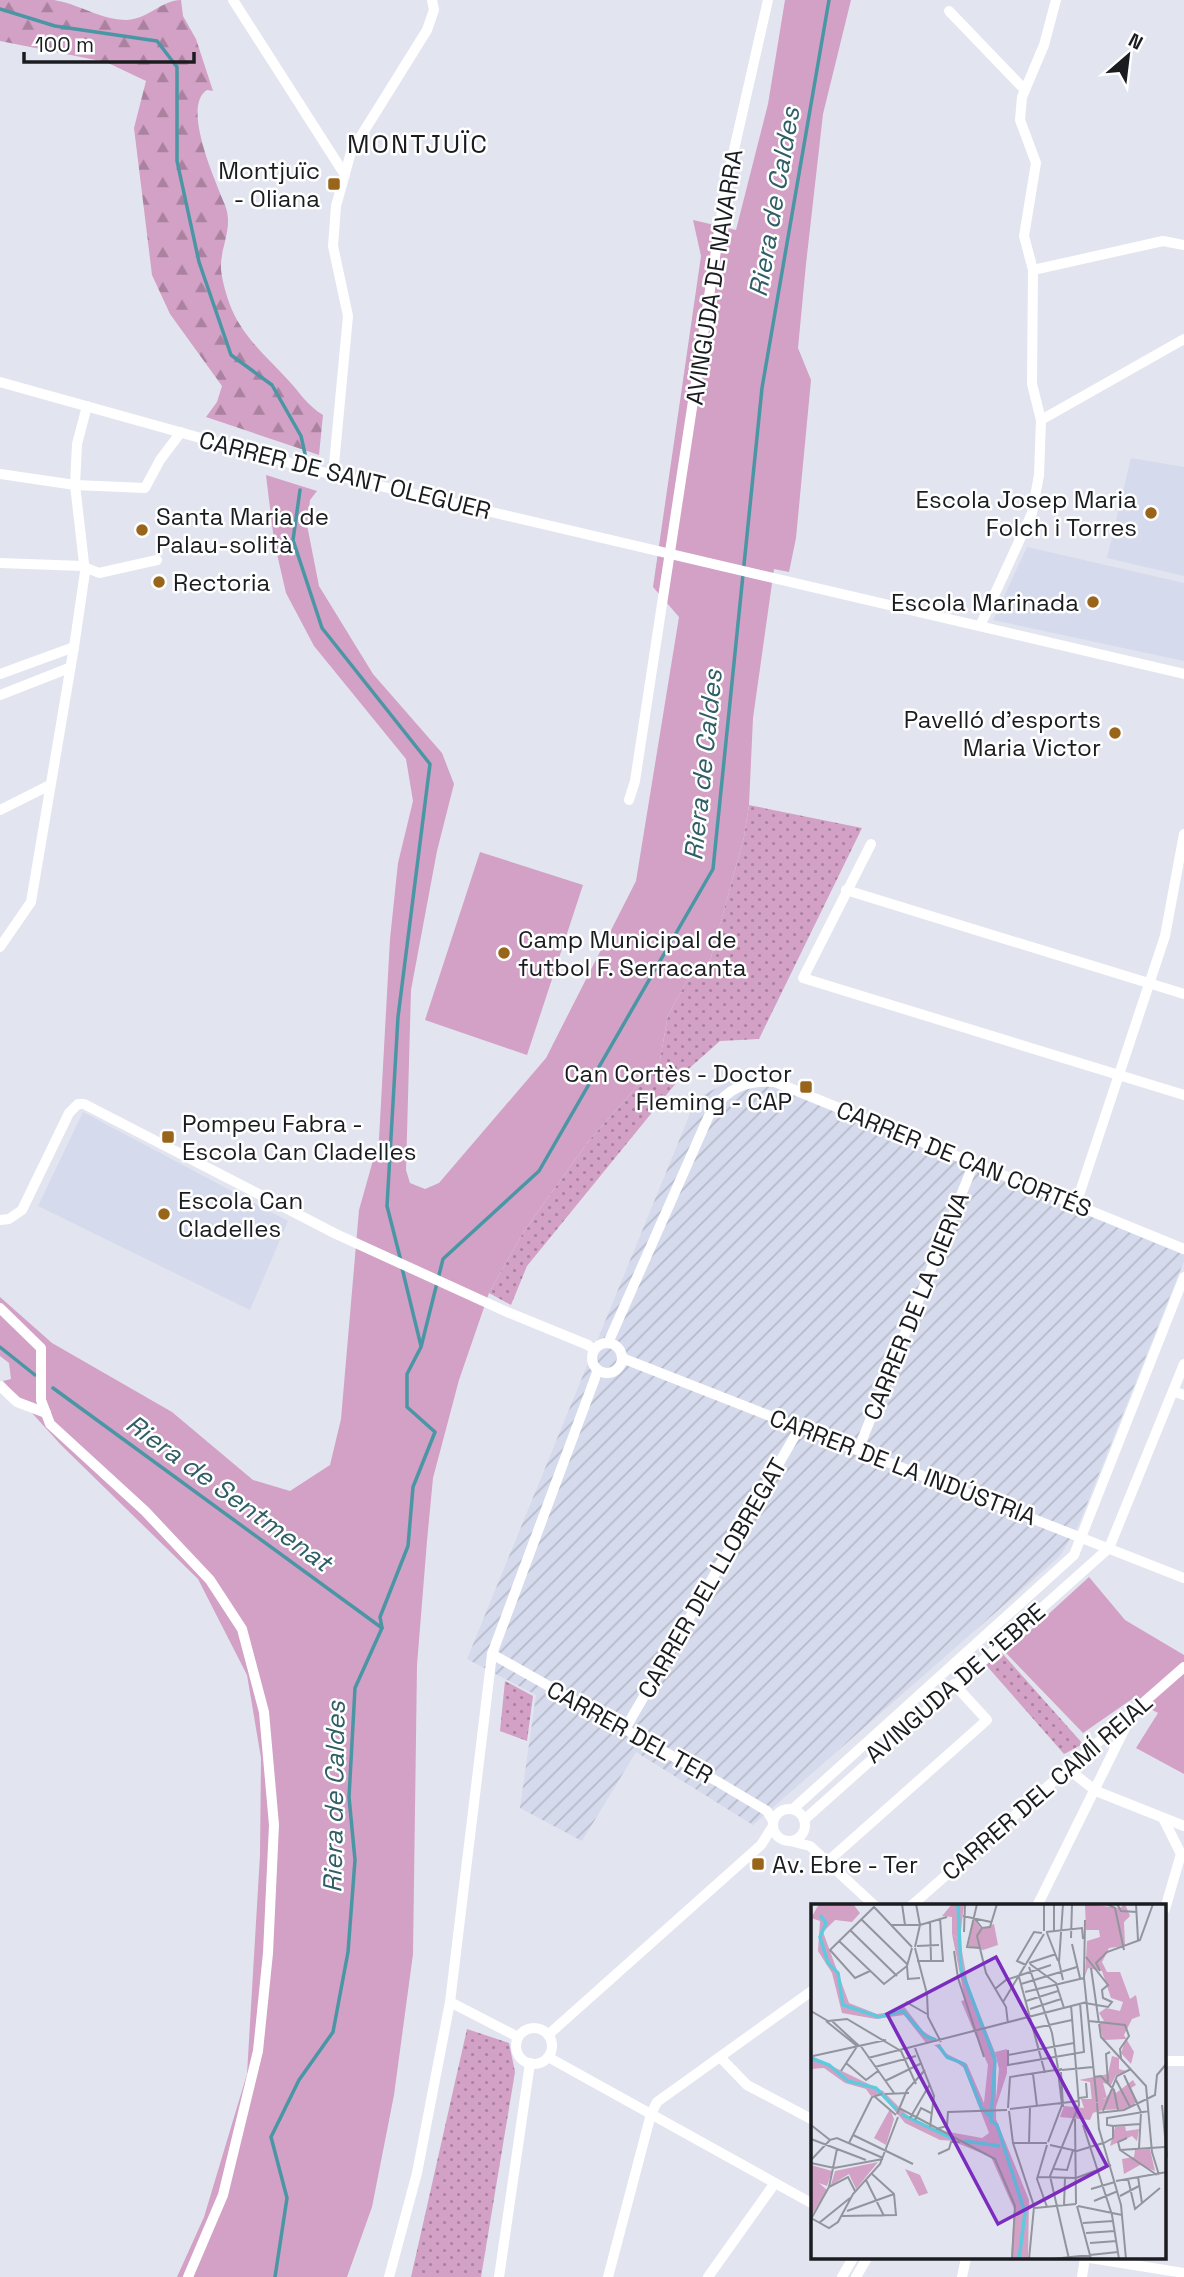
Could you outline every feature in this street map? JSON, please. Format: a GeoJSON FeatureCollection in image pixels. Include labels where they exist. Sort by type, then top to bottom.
{"type":"FeatureCollection","features":[{"type":"Feature","properties":{"kind":"street"},"geometry":{"type":"LineString","coordinates":[[233,0],[345,176]]}},
{"type":"Feature","properties":{"kind":"street"},"geometry":{"type":"LineString","coordinates":[[333,475],[348,316],[333,246],[336,206],[351,152],[427,30],[434,10],[432,0]]}},
{"type":"Feature","properties":{"kind":"street","name":"AVINGUDA DE NAVARRA"},"geometry":{"type":"LineString","coordinates":[[629,800],[635,781],[726,185],[768,0]]}},
{"type":"Feature","properties":{"kind":"street"},"geometry":{"type":"LineString","coordinates":[[980,626],[1032,513],[1039,475],[1041,420],[1032,384],[1033,270],[1024,236],[1036,163],[1020,120],[1025,90],[1044,45],[1055,0]]}},
{"type":"Feature","properties":{"kind":"street"},"geometry":{"type":"LineString","coordinates":[[949,11],[1025,90]]}},
{"type":"Feature","properties":{"kind":"street"},"geometry":{"type":"LineString","coordinates":[[1033,270],[1163,241],[1184,245]]}},
{"type":"Feature","properties":{"kind":"street"},"geometry":{"type":"LineString","coordinates":[[1041,420],[1184,339]]}},
{"type":"Feature","properties":{"kind":"street","name":"CARRER DE SANT OLEGUER"},"geometry":{"type":"LineString","coordinates":[[0,382],[333,475],[1184,674]]}},
{"type":"Feature","properties":{"kind":"street"},"geometry":{"type":"LineString","coordinates":[[0,947],[31,902],[48,786],[85,579],[75,485],[77,444],[87,407]]}},
{"type":"Feature","properties":{"kind":"street"},"geometry":{"type":"LineString","coordinates":[[0,474],[75,485],[145,488],[160,460],[181,432]]}},
{"type":"Feature","properties":{"kind":"street"},"geometry":{"type":"LineString","coordinates":[[0,563],[82,566],[99,573],[158,560]]}},
{"type":"Feature","properties":{"kind":"street"},"geometry":{"type":"LineString","coordinates":[[0,674],[74,647]]}},
{"type":"Feature","properties":{"kind":"street"},"geometry":{"type":"LineString","coordinates":[[0,695],[69,668]]}},
{"type":"Feature","properties":{"kind":"street"},"geometry":{"type":"LineString","coordinates":[[0,810],[48,786]]}},
{"type":"Feature","properties":{"kind":"street"},"geometry":{"type":"LineString","coordinates":[[1076,1204],[1165,936],[1180,882],[1184,838]]}},
{"type":"Feature","properties":{"kind":"street"},"geometry":{"type":"LineString","coordinates":[[871,844],[803,978],[1184,1095]]}},
{"type":"Feature","properties":{"kind":"street"},"geometry":{"type":"LineString","coordinates":[[846,890],[1184,994]]}},
{"type":"Feature","properties":{"kind":"street","name":"CARRER DE CAN CORTÉS"},"geometry":{"type":"LineString","coordinates":[[608,1343],[711,1111],[724,1094],[742,1084],[775,1082],[1184,1249]]}},
{"type":"Feature","properties":{"kind":"street"},"geometry":{"type":"LineString","coordinates":[[0,1220],[9,1219],[22,1210],[69,1113],[78,1104],[84,1104],[336,1234],[594,1350]]}},
{"type":"Feature","properties":{"kind":"street","name":"CARRER DE LA CIERVA"},"geometry":{"type":"LineString","coordinates":[[858,1450],[974,1163]]}},
{"type":"Feature","properties":{"kind":"street","name":"AVINGUDA DE L'EBRE"},"geometry":{"type":"LineString","coordinates":[[793,1809],[1074,1555],[1184,1277]]}},
{"type":"Feature","properties":{"kind":"street"},"geometry":{"type":"LineString","coordinates":[[0,1308],[41,1348],[41,1400],[50,1424],[145,1511],[211,1580],[242,1629],[264,1712],[274,1825],[268,1952],[258,2051],[223,2195],[188,2277]]}},
{"type":"Feature","properties":{"kind":"street"},"geometry":{"type":"LineString","coordinates":[[608,1343],[619,1349],[622,1357],[616,1370],[608,1373],[598,1370],[592,1360],[594,1350],[608,1343]]}},
{"type":"Feature","properties":{"kind":"street","name":"CARRER DE LA INDÚSTRIA"},"geometry":{"type":"LineString","coordinates":[[622,1357],[1184,1578]]}},
{"type":"Feature","properties":{"kind":"street"},"geometry":{"type":"LineString","coordinates":[[1109,1548],[1184,1364]]}},
{"type":"Feature","properties":{"kind":"street"},"geometry":{"type":"LineString","coordinates":[[389,2277],[416,2173],[450,2002],[492,1654],[598,1370]]}},
{"type":"Feature","properties":{"kind":"street"},"geometry":{"type":"LineString","coordinates":[[0,1386],[17,1402],[46,1413]]}},
{"type":"Feature","properties":{"kind":"street"},"geometry":{"type":"LineString","coordinates":[[1173,1391],[1184,1395]]}},
{"type":"Feature","properties":{"kind":"street","name":"CARRER DEL LLOBREGAT"},"geometry":{"type":"LineString","coordinates":[[625,1729],[800,1427]]}},
{"type":"Feature","properties":{"kind":"street","name":"AVINGUDA DE L'EBRE"},"geometry":{"type":"LineString","coordinates":[[761,1845],[799,1837],[804,1825],[954,1684],[1109,1548]]}},
{"type":"Feature","properties":{"kind":"street","name":"CARRER DEL TER"},"geometry":{"type":"LineString","coordinates":[[492,1654],[767,1811],[775,1820]]}},
{"type":"Feature","properties":{"kind":"street","name":"CARRER DEL CAMÍ REIAL"},"geometry":{"type":"LineString","coordinates":[[913,1904],[1184,1667]]}},
{"type":"Feature","properties":{"kind":"street"},"geometry":{"type":"LineString","coordinates":[[827,1862],[987,1720],[954,1684]]}},
{"type":"Feature","properties":{"kind":"street"},"geometry":{"type":"LineString","coordinates":[[1038,1904],[1133,1712]]}},
{"type":"Feature","properties":{"kind":"street"},"geometry":{"type":"LineString","coordinates":[[1068,1769],[1096,1791],[1184,1826]]}},
{"type":"Feature","properties":{"kind":"street"},"geometry":{"type":"LineString","coordinates":[[810,1846],[804,1825],[793,1809],[775,1820],[785,1839],[810,1846],[873,1904]]}},
{"type":"Feature","properties":{"kind":"street"},"geometry":{"type":"LineString","coordinates":[[1163,1818],[1181,1854],[1166,1906]]}},
{"type":"Feature","properties":{"kind":"street","name":"AVINGUDA DE L'EBRE"},"geometry":{"type":"LineString","coordinates":[[548,2035],[761,1845],[775,1820]]}},
{"type":"Feature","properties":{"kind":"street"},"geometry":{"type":"LineString","coordinates":[[608,2277],[651,2114],[657,2102],[811,1991]]}},
{"type":"Feature","properties":{"kind":"street"},"geometry":{"type":"LineString","coordinates":[[450,2002],[519,2037]]}},
{"type":"Feature","properties":{"kind":"street"},"geometry":{"type":"LineString","coordinates":[[530,2063],[519,2055],[516,2044],[519,2037],[530,2028],[542,2030],[548,2035],[551,2044],[548,2057]]}},
{"type":"Feature","properties":{"kind":"street"},"geometry":{"type":"LineString","coordinates":[[530,2063],[548,2057],[811,2203]]}},
{"type":"Feature","properties":{"kind":"street"},"geometry":{"type":"LineString","coordinates":[[720,2057],[747,2085],[811,2119]]}},
{"type":"Feature","properties":{"kind":"street"},"geometry":{"type":"LineString","coordinates":[[1166,2061],[1184,2061]]}},
{"type":"Feature","properties":{"kind":"street"},"geometry":{"type":"LineString","coordinates":[[499,2277],[530,2063]]}},
{"type":"Feature","properties":{"kind":"street"},"geometry":{"type":"LineString","coordinates":[[708,2277],[775,2183]]}},
{"type":"Feature","properties":{"kind":"street"},"geometry":{"type":"LineString","coordinates":[[842,2277],[852,2260]]}},
{"type":"Feature","properties":{"kind":"street"},"geometry":{"type":"LineString","coordinates":[[856,2277],[866,2260]]}},
{"type":"Feature","properties":{"kind":"street"},"geometry":{"type":"LineString","coordinates":[[1082,2277],[1087,2260]]}},
{"type":"Feature","properties":{"kind":"street"},"geometry":{"type":"LineString","coordinates":[[1101,2260],[1184,2273]]}},
{"type":"Feature","properties":{"kind":"shaded area","name":"Escola Josep Maria Folch i Torres"},"geometry":{"type":"Polygon","coordinates":[[[1131,458],[1184,467],[1184,576],[1107,558],[1131,458]]]}},
{"type":"Feature","properties":{"kind":"shaded area","name":"Escola Marinada"},"geometry":{"type":"Polygon","coordinates":[[[1027,547],[1184,583],[1184,661],[993,620],[1027,547]]]}},
{"type":"Feature","properties":{"kind":"shaded area"},"geometry":{"type":"Polygon","coordinates":[[[744,1073],[1184,1255],[1184,1261],[1079,1524],[1060,1556],[753,1825],[636,1752],[582,1841],[520,1808],[536,1695],[467,1659],[696,1099],[744,1073]]]}},
{"type":"Feature","properties":{"kind":"shaded area","name":"Escola Can Cladelles"},"geometry":{"type":"Polygon","coordinates":[[[83,1112],[288,1221],[250,1310],[38,1206],[83,1112]]]}},
{"type":"Feature","properties":{"kind":"green space"},"geometry":{"type":"Polygon","coordinates":[[[0,0],[54,0],[108,17],[127,20],[181,0],[183,16],[196,39],[213,91],[207,90],[200,99],[198,111],[208,163],[227,213],[222,279],[232,310],[250,339],[323,415],[319,455],[206,417],[217,402],[222,386],[170,314],[152,275],[134,128],[146,81],[106,62],[0,41],[0,0]]]}},
{"type":"Feature","properties":{"kind":"green space"},"geometry":{"type":"Polygon","coordinates":[[[785,0],[851,0],[823,114],[806,264],[798,348],[811,380],[796,538],[789,572],[774,569],[753,718],[749,805],[744,837],[707,972],[687,981],[668,1015],[660,1060],[588,1142],[524,1231],[489,1293],[459,1380],[433,1478],[417,1665],[413,1954],[394,2095],[372,2207],[347,2277],[177,2277],[204,2217],[247,2074],[260,1855],[261,1758],[247,1675],[198,1579],[61,1445],[3,1381],[11,1379],[9,1363],[0,1356],[0,1297],[52,1343],[172,1412],[253,1480],[290,1491],[330,1465],[341,1419],[359,1210],[379,1139],[390,939],[398,863],[413,801],[406,759],[314,646],[286,593],[274,541],[266,475],[317,491],[310,500],[307,525],[319,586],[373,674],[442,753],[454,784],[437,851],[411,990],[406,1170],[410,1183],[425,1189],[439,1183],[546,1058],[636,881],[679,617],[653,587],[701,256],[693,220],[736,230],[768,104],[785,0]]]}},
{"type":"Feature","properties":{"kind":"green space"},"geometry":{"type":"Polygon","coordinates":[[[749,805],[862,828],[759,1039],[720,1041],[685,1072],[527,1266],[511,1305],[489,1293],[524,1231],[588,1142],[660,1060],[668,1015],[687,981],[707,972],[744,837],[749,805]]]}},
{"type":"Feature","properties":{"kind":"green space","name":"Camp Municipal de futbol F. Serracanta"},"geometry":{"type":"Polygon","coordinates":[[[480,852],[583,885],[527,1055],[425,1020],[480,852]]]}},
{"type":"Feature","properties":{"kind":"green space"},"geometry":{"type":"Polygon","coordinates":[[[1089,1577],[1125,1620],[1184,1655],[1184,1774],[1136,1748],[1158,1713],[1132,1699],[1083,1733],[1006,1653],[1089,1577]]]}},
{"type":"Feature","properties":{"kind":"green space"},"geometry":{"type":"Polygon","coordinates":[[[1002,1653],[1083,1744],[1064,1754],[986,1665],[1002,1653]]]}},
{"type":"Feature","properties":{"kind":"green space"},"geometry":{"type":"Polygon","coordinates":[[[505,1681],[533,1696],[527,1741],[500,1731],[505,1681]]]}},
{"type":"Feature","properties":{"kind":"green space"},"geometry":{"type":"Polygon","coordinates":[[[467,2029],[509,2043],[515,2072],[481,2277],[411,2277],[467,2029]]]}},
{"type":"Feature","properties":{"kind":"waterway","name":"Riera de Caldes"},"geometry":{"type":"LineString","coordinates":[[275,2277],[287,2198],[271,2137],[299,2080],[333,2032],[348,1952],[355,1860],[349,1797],[355,1688],[382,1628],[380,1617],[408,1546],[413,1487],[435,1432],[407,1407],[407,1374],[421,1347],[443,1259],[539,1171],[713,869],[762,388],[829,0]]}},
{"type":"Feature","properties":{"kind":"waterway"},"geometry":{"type":"LineString","coordinates":[[0,9],[55,26],[157,41],[177,67],[177,161],[199,262],[231,355],[272,385],[301,436],[305,454]]}},
{"type":"Feature","properties":{"kind":"waterway"},"geometry":{"type":"LineString","coordinates":[[300,490],[293,540],[322,628],[430,764],[398,1017],[387,1206],[401,1261]]}},
{"type":"Feature","properties":{"kind":"waterway"},"geometry":{"type":"LineString","coordinates":[[402,1268],[421,1346]]}},
{"type":"Feature","properties":{"kind":"waterway","name":"Riera de Sentmenat"},"geometry":{"type":"LineString","coordinates":[[0,1347],[35,1375]]}},
{"type":"Feature","properties":{"kind":"waterway","name":"Riera de Sentmenat"},"geometry":{"type":"LineString","coordinates":[[53,1388],[382,1628]]}},
{"type":"Feature","properties":{"kind":"place","name":"Montjuïc - Oliana"},"geometry":{"type":"Point","coordinates":[334,184]}},
{"type":"Feature","properties":{"kind":"place","name":"Escola Josep Maria Folch i Torres"},"geometry":{"type":"Point","coordinates":[1151,513]}},
{"type":"Feature","properties":{"kind":"place","name":"Santa Maria de Palau-solità"},"geometry":{"type":"Point","coordinates":[142,530]}},
{"type":"Feature","properties":{"kind":"place","name":"Rectoria"},"geometry":{"type":"Point","coordinates":[159,582]}},
{"type":"Feature","properties":{"kind":"place","name":"Escola Marinada"},"geometry":{"type":"Point","coordinates":[1093,602]}},
{"type":"Feature","properties":{"kind":"place","name":"Pavelló d'esports Maria Victor"},"geometry":{"type":"Point","coordinates":[1115,733]}},
{"type":"Feature","properties":{"kind":"place","name":"Camp Municipal de futbol F. Serracanta"},"geometry":{"type":"Point","coordinates":[504,953]}},
{"type":"Feature","properties":{"kind":"place","name":"Can Cortès - Doctor Fleming - CAP"},"geometry":{"type":"Point","coordinates":[806,1087]}},
{"type":"Feature","properties":{"kind":"place","name":"Pompeu Fabra - Escola Can Cladelles"},"geometry":{"type":"Point","coordinates":[168,1137]}},
{"type":"Feature","properties":{"kind":"place","name":"Escola Can Cladelles"},"geometry":{"type":"Point","coordinates":[164,1214]}},
{"type":"Feature","properties":{"kind":"place","name":"Av. Ebre - Ter"},"geometry":{"type":"Point","coordinates":[758,1864]}},
{"type":"Feature","properties":{"kind":"district","name":"MONTJUÏC"},"geometry":{"type":"Point","coordinates":[418,144]}}]}
